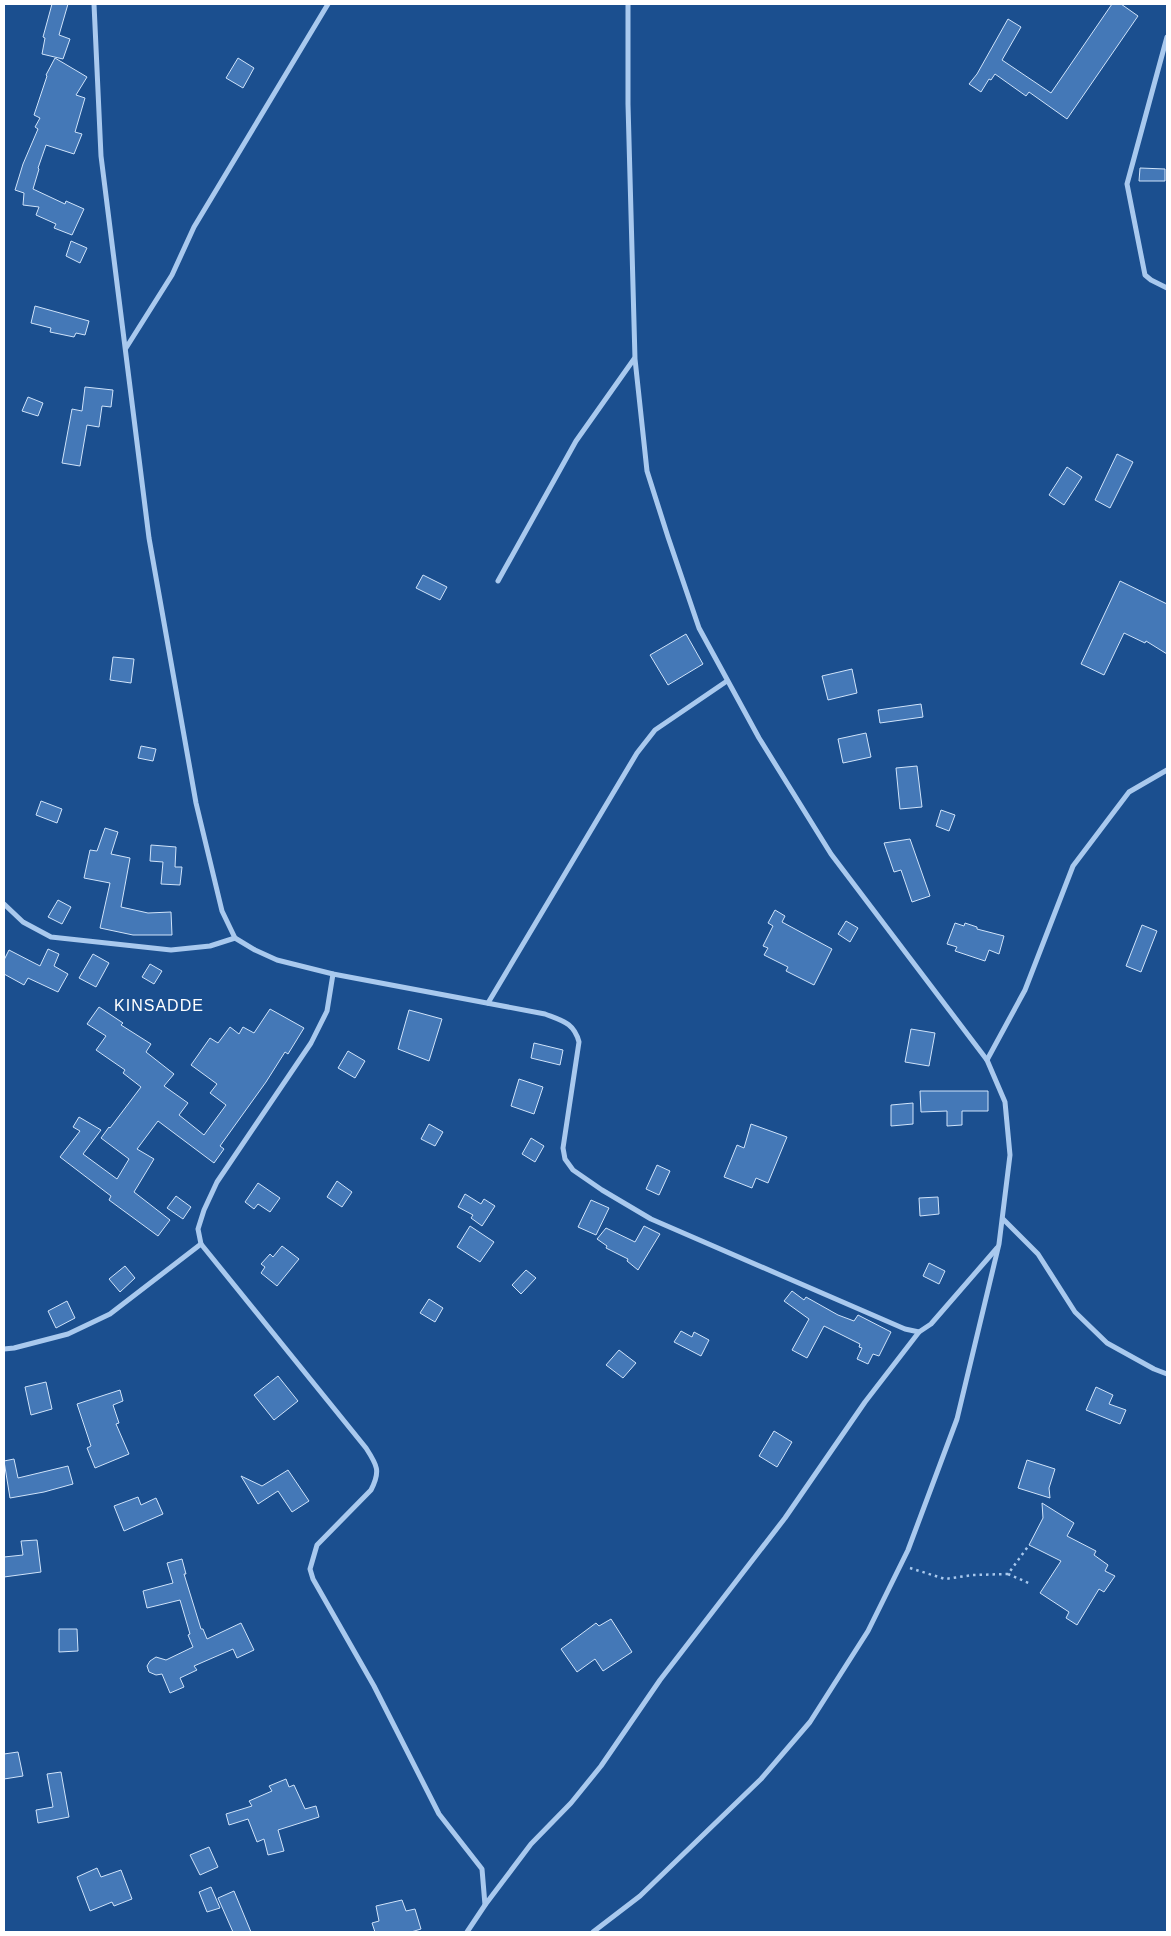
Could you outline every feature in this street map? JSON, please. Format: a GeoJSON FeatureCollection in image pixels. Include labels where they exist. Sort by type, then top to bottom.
{"type":"FeatureCollection","features":[{"type":"Feature","properties":{"kind":"street"},"geometry":{"type":"LineString","coordinates":[[94,4],[101,156],[149,538],[196,803],[222,911],[235,938],[277,960],[332,974],[545,1014],[563,1022],[576,1031],[578,1042],[563,1148],[565,1159],[573,1170],[651,1219],[905,1328],[919,1332]]}},
{"type":"Feature","properties":{"kind":"street"},"geometry":{"type":"LineString","coordinates":[[126,348],[172,275],[194,227],[328,4]]}},
{"type":"Feature","properties":{"kind":"street"},"geometry":{"type":"LineString","coordinates":[[594,1932],[640,1896],[761,1779],[810,1722],[868,1631],[908,1550],[957,1419],[999,1244],[1010,1155],[1005,1102],[987,1060],[831,854],[759,738],[699,628],[647,471],[634,359],[628,104],[628,4]]}},
{"type":"Feature","properties":{"kind":"street"},"geometry":{"type":"LineString","coordinates":[[1167,37],[1127,184],[1145,275],[1167,288]]}},
{"type":"Feature","properties":{"kind":"street"},"geometry":{"type":"LineString","coordinates":[[498,581],[576,441],[634,359]]}},
{"type":"Feature","properties":{"kind":"street"},"geometry":{"type":"LineString","coordinates":[[488,1003],[637,753],[655,730],[727,681]]}},
{"type":"Feature","properties":{"kind":"street"},"geometry":{"type":"LineString","coordinates":[[987,1060],[1025,990],[1073,866],[1129,792],[1167,770]]}},
{"type":"Feature","properties":{"kind":"street"},"geometry":{"type":"LineString","coordinates":[[4,904],[23,922],[51,937],[171,950],[210,946],[235,938]]}},
{"type":"Feature","properties":{"kind":"street"},"geometry":{"type":"LineString","coordinates":[[332,974],[327,1011],[311,1043],[218,1182],[204,1210],[198,1229],[202,1244],[366,1448],[377,1465],[377,1480],[371,1490],[317,1545],[310,1569],[313,1580],[374,1686],[440,1814],[482,1869],[485,1905]]}},
{"type":"Feature","properties":{"kind":"street"},"geometry":{"type":"LineString","coordinates":[[1003,1219],[1038,1254],[1075,1312],[1107,1343],[1154,1369],[1167,1374]]}},
{"type":"Feature","properties":{"kind":"street"},"geometry":{"type":"LineString","coordinates":[[4,1349],[68,1334],[110,1314],[202,1244]]}},
{"type":"Feature","properties":{"kind":"street"},"geometry":{"type":"LineString","coordinates":[[467,1932],[531,1844],[571,1804],[600,1766],[660,1680],[786,1518],[866,1402],[919,1332],[931,1324],[945,1309],[999,1244]]}},
{"type":"Feature","properties":{"kind":"path"},"geometry":{"type":"LineString","coordinates":[[1008,1574],[1029,1545]]}},
{"type":"Feature","properties":{"kind":"path"},"geometry":{"type":"LineString","coordinates":[[900,1565],[924,1571],[934,1577],[944,1579],[973,1575],[1008,1574],[1031,1584]]}},
{"type":"Feature","properties":{"kind":"building"},"geometry":{"type":"Polygon","coordinates":[[[52,4],[68,4],[59,35],[70,39],[63,59],[42,54],[45,38],[43,37],[52,4]]]}},
{"type":"Feature","properties":{"kind":"building"},"geometry":{"type":"Polygon","coordinates":[[[1112,4],[1121,4],[1138,16],[1067,119],[1029,92],[1026,96],[995,74],[991,80],[989,79],[981,92],[969,84],[977,74],[1008,19],[1021,27],[1002,60],[1051,93],[1112,4]]]}},
{"type":"Feature","properties":{"kind":"building"},"geometry":{"type":"Polygon","coordinates":[[[55,58],[87,77],[76,95],[85,98],[75,132],[82,134],[74,154],[46,145],[33,189],[65,204],[66,201],[84,209],[72,235],[54,228],[56,224],[36,215],[39,207],[23,205],[24,193],[15,190],[23,164],[38,129],[35,127],[40,118],[34,115],[46,75],[55,58]]]}},
{"type":"Feature","properties":{"kind":"building"},"geometry":{"type":"Polygon","coordinates":[[[238,58],[254,68],[243,88],[226,78],[238,58]]]}},
{"type":"Feature","properties":{"kind":"building"},"geometry":{"type":"Polygon","coordinates":[[[1140,168],[1165,169],[1165,181],[1139,181],[1140,168]]]}},
{"type":"Feature","properties":{"kind":"building"},"geometry":{"type":"Polygon","coordinates":[[[71,241],[87,248],[80,263],[66,256],[71,241]]]}},
{"type":"Feature","properties":{"kind":"building"},"geometry":{"type":"Polygon","coordinates":[[[35,306],[89,321],[85,335],[76,333],[74,337],[50,332],[51,328],[31,323],[35,306]]]}},
{"type":"Feature","properties":{"kind":"building"},"geometry":{"type":"Polygon","coordinates":[[[85,387],[113,390],[111,407],[102,406],[99,427],[87,425],[80,466],[62,463],[72,409],[82,411],[85,387]]]}},
{"type":"Feature","properties":{"kind":"building"},"geometry":{"type":"Polygon","coordinates":[[[28,397],[43,403],[38,416],[22,411],[28,397]]]}},
{"type":"Feature","properties":{"kind":"building"},"geometry":{"type":"Polygon","coordinates":[[[1117,454],[1133,462],[1110,508],[1095,500],[1117,454]]]}},
{"type":"Feature","properties":{"kind":"building"},"geometry":{"type":"Polygon","coordinates":[[[1067,467],[1082,477],[1064,505],[1049,495],[1067,467]]]}},
{"type":"Feature","properties":{"kind":"building"},"geometry":{"type":"Polygon","coordinates":[[[423,575],[447,587],[440,600],[416,588],[423,575]]]}},
{"type":"Feature","properties":{"kind":"building"},"geometry":{"type":"Polygon","coordinates":[[[1120,581],[1167,604],[1167,654],[1146,641],[1145,643],[1124,633],[1104,675],[1081,664],[1120,581]]]}},
{"type":"Feature","properties":{"kind":"building"},"geometry":{"type":"Polygon","coordinates":[[[686,634],[703,664],[668,685],[650,655],[686,634]]]}},
{"type":"Feature","properties":{"kind":"building"},"geometry":{"type":"Polygon","coordinates":[[[113,657],[134,659],[131,683],[110,680],[113,657]]]}},
{"type":"Feature","properties":{"kind":"building"},"geometry":{"type":"Polygon","coordinates":[[[852,669],[857,693],[828,700],[822,676],[852,669]]]}},
{"type":"Feature","properties":{"kind":"building"},"geometry":{"type":"Polygon","coordinates":[[[921,704],[923,717],[880,723],[878,710],[921,704]]]}},
{"type":"Feature","properties":{"kind":"building"},"geometry":{"type":"Polygon","coordinates":[[[866,733],[871,757],[843,763],[838,739],[866,733]]]}},
{"type":"Feature","properties":{"kind":"building"},"geometry":{"type":"Polygon","coordinates":[[[141,746],[156,749],[153,761],[138,758],[141,746]]]}},
{"type":"Feature","properties":{"kind":"building"},"geometry":{"type":"Polygon","coordinates":[[[917,766],[922,807],[900,809],[896,768],[917,766]]]}},
{"type":"Feature","properties":{"kind":"building"},"geometry":{"type":"Polygon","coordinates":[[[41,801],[62,809],[57,823],[36,815],[41,801]]]}},
{"type":"Feature","properties":{"kind":"building"},"geometry":{"type":"Polygon","coordinates":[[[941,810],[955,815],[949,831],[936,826],[941,810]]]}},
{"type":"Feature","properties":{"kind":"building"},"geometry":{"type":"Polygon","coordinates":[[[105,828],[118,832],[111,854],[130,858],[121,907],[148,913],[171,912],[172,935],[133,935],[100,928],[110,883],[84,878],[90,850],[97,851],[105,828]]]}},
{"type":"Feature","properties":{"kind":"building"},"geometry":{"type":"Polygon","coordinates":[[[910,839],[930,896],[912,902],[901,870],[894,872],[884,843],[910,839]]]}},
{"type":"Feature","properties":{"kind":"building"},"geometry":{"type":"Polygon","coordinates":[[[151,845],[176,847],[175,867],[182,867],[180,885],[161,884],[163,862],[150,861],[151,845]]]}},
{"type":"Feature","properties":{"kind":"building"},"geometry":{"type":"Polygon","coordinates":[[[58,900],[71,907],[62,924],[48,917],[58,900]]]}},
{"type":"Feature","properties":{"kind":"building"},"geometry":{"type":"Polygon","coordinates":[[[775,910],[785,916],[782,922],[832,949],[814,985],[786,971],[788,967],[764,955],[768,948],[763,946],[773,926],[768,923],[775,910]]]}},
{"type":"Feature","properties":{"kind":"building"},"geometry":{"type":"Polygon","coordinates":[[[846,921],[858,928],[850,942],[838,934],[846,921]]]}},
{"type":"Feature","properties":{"kind":"building"},"geometry":{"type":"Polygon","coordinates":[[[955,923],[964,926],[965,923],[977,927],[977,929],[1004,936],[999,954],[989,950],[985,961],[955,951],[957,947],[947,944],[955,923]]]}},
{"type":"Feature","properties":{"kind":"building"},"geometry":{"type":"Polygon","coordinates":[[[1142,925],[1157,931],[1141,972],[1126,966],[1142,925]]]}},
{"type":"Feature","properties":{"kind":"building"},"geometry":{"type":"Polygon","coordinates":[[[48,949],[59,954],[54,966],[68,974],[58,992],[28,978],[24,985],[4,974],[4,960],[9,950],[40,966],[48,949]]]}},
{"type":"Feature","properties":{"kind":"building"},"geometry":{"type":"Polygon","coordinates":[[[93,954],[109,963],[96,987],[79,978],[93,954]]]}},
{"type":"Feature","properties":{"kind":"building"},"geometry":{"type":"Polygon","coordinates":[[[150,964],[162,971],[154,984],[142,977],[150,964]]]}},
{"type":"Feature","properties":{"kind":"building"},"geometry":{"type":"Polygon","coordinates":[[[99,1007],[123,1023],[121,1025],[151,1044],[146,1052],[174,1074],[164,1086],[188,1103],[179,1115],[204,1135],[226,1105],[210,1093],[217,1084],[191,1065],[210,1038],[218,1043],[230,1027],[239,1034],[243,1027],[254,1033],[270,1009],[304,1028],[288,1054],[285,1052],[220,1146],[224,1149],[214,1163],[158,1121],[137,1149],[154,1159],[134,1192],[170,1220],[158,1236],[109,1200],[111,1196],[60,1157],[80,1131],[73,1127],[79,1117],[101,1130],[83,1154],[117,1179],[129,1159],[101,1138],[141,1087],[123,1073],[125,1070],[96,1050],[106,1036],[87,1024],[99,1007]]]}},
{"type":"Feature","properties":{"kind":"building"},"geometry":{"type":"Polygon","coordinates":[[[409,1010],[442,1019],[429,1061],[398,1049],[409,1010]]]}},
{"type":"Feature","properties":{"kind":"building"},"geometry":{"type":"Polygon","coordinates":[[[911,1029],[935,1033],[929,1066],[905,1062],[911,1029]]]}},
{"type":"Feature","properties":{"kind":"building"},"geometry":{"type":"Polygon","coordinates":[[[534,1043],[563,1050],[560,1065],[531,1058],[534,1043]]]}},
{"type":"Feature","properties":{"kind":"building"},"geometry":{"type":"Polygon","coordinates":[[[348,1051],[365,1061],[355,1078],[338,1068],[348,1051]]]}},
{"type":"Feature","properties":{"kind":"building"},"geometry":{"type":"Polygon","coordinates":[[[519,1079],[543,1087],[534,1114],[511,1106],[519,1079]]]}},
{"type":"Feature","properties":{"kind":"building"},"geometry":{"type":"Polygon","coordinates":[[[920,1091],[988,1091],[988,1111],[962,1111],[962,1125],[947,1126],[947,1111],[921,1112],[920,1091]]]}},
{"type":"Feature","properties":{"kind":"building"},"geometry":{"type":"Polygon","coordinates":[[[913,1103],[913,1124],[891,1126],[891,1105],[913,1103]]]}},
{"type":"Feature","properties":{"kind":"building"},"geometry":{"type":"Polygon","coordinates":[[[429,1124],[443,1132],[435,1146],[421,1139],[429,1124]]]}},
{"type":"Feature","properties":{"kind":"building"},"geometry":{"type":"Polygon","coordinates":[[[751,1124],[787,1137],[768,1183],[756,1178],[752,1188],[724,1177],[737,1145],[744,1148],[751,1124]]]}},
{"type":"Feature","properties":{"kind":"building"},"geometry":{"type":"Polygon","coordinates":[[[531,1138],[544,1146],[535,1162],[522,1154],[531,1138]]]}},
{"type":"Feature","properties":{"kind":"building"},"geometry":{"type":"Polygon","coordinates":[[[657,1165],[670,1171],[659,1195],[646,1189],[657,1165]]]}},
{"type":"Feature","properties":{"kind":"building"},"geometry":{"type":"Polygon","coordinates":[[[337,1181],[352,1192],[342,1207],[327,1197],[337,1181]]]}},
{"type":"Feature","properties":{"kind":"building"},"geometry":{"type":"Polygon","coordinates":[[[258,1183],[280,1198],[270,1212],[258,1204],[254,1209],[245,1202],[258,1183]]]}},
{"type":"Feature","properties":{"kind":"building"},"geometry":{"type":"Polygon","coordinates":[[[465,1194],[481,1204],[484,1199],[495,1206],[482,1226],[471,1218],[473,1215],[458,1207],[465,1194]]]}},
{"type":"Feature","properties":{"kind":"building"},"geometry":{"type":"Polygon","coordinates":[[[176,1196],[191,1207],[183,1219],[167,1208],[176,1196]]]}},
{"type":"Feature","properties":{"kind":"building"},"geometry":{"type":"Polygon","coordinates":[[[938,1197],[939,1214],[920,1216],[919,1198],[938,1197]]]}},
{"type":"Feature","properties":{"kind":"building"},"geometry":{"type":"Polygon","coordinates":[[[591,1200],[609,1208],[596,1235],[578,1227],[591,1200]]]}},
{"type":"Feature","properties":{"kind":"building"},"geometry":{"type":"Polygon","coordinates":[[[470,1226],[494,1242],[480,1262],[457,1247],[470,1226]]]}},
{"type":"Feature","properties":{"kind":"building"},"geometry":{"type":"Polygon","coordinates":[[[644,1226],[660,1234],[638,1270],[627,1261],[628,1259],[606,1248],[607,1246],[597,1239],[606,1228],[635,1242],[644,1226]]]}},
{"type":"Feature","properties":{"kind":"building"},"geometry":{"type":"Polygon","coordinates":[[[282,1246],[299,1259],[277,1286],[261,1273],[265,1267],[261,1264],[270,1254],[273,1257],[282,1246]]]}},
{"type":"Feature","properties":{"kind":"building"},"geometry":{"type":"Polygon","coordinates":[[[929,1263],[945,1271],[939,1284],[923,1276],[929,1263]]]}},
{"type":"Feature","properties":{"kind":"building"},"geometry":{"type":"Polygon","coordinates":[[[125,1266],[135,1278],[120,1292],[109,1279],[125,1266]]]}},
{"type":"Feature","properties":{"kind":"building"},"geometry":{"type":"Polygon","coordinates":[[[526,1270],[536,1278],[521,1294],[512,1285],[526,1270]]]}},
{"type":"Feature","properties":{"kind":"building"},"geometry":{"type":"Polygon","coordinates":[[[792,1291],[804,1300],[806,1297],[838,1315],[854,1321],[858,1315],[891,1332],[879,1356],[873,1354],[868,1364],[857,1359],[862,1348],[859,1347],[860,1344],[824,1326],[807,1358],[792,1350],[809,1319],[784,1301],[792,1291]]]}},
{"type":"Feature","properties":{"kind":"building"},"geometry":{"type":"Polygon","coordinates":[[[429,1299],[443,1308],[435,1322],[420,1313],[429,1299]]]}},
{"type":"Feature","properties":{"kind":"building"},"geometry":{"type":"Polygon","coordinates":[[[67,1301],[75,1318],[56,1328],[48,1311],[67,1301]]]}},
{"type":"Feature","properties":{"kind":"building"},"geometry":{"type":"Polygon","coordinates":[[[681,1331],[692,1337],[694,1332],[709,1340],[701,1356],[674,1342],[681,1331]]]}},
{"type":"Feature","properties":{"kind":"building"},"geometry":{"type":"Polygon","coordinates":[[[619,1350],[636,1363],[623,1378],[606,1365],[619,1350]]]}},
{"type":"Feature","properties":{"kind":"building"},"geometry":{"type":"Polygon","coordinates":[[[278,1376],[298,1401],[274,1420],[254,1395],[278,1376]]]}},
{"type":"Feature","properties":{"kind":"building"},"geometry":{"type":"Polygon","coordinates":[[[46,1382],[52,1409],[31,1415],[25,1387],[46,1382]]]}},
{"type":"Feature","properties":{"kind":"building"},"geometry":{"type":"Polygon","coordinates":[[[1096,1387],[1113,1395],[1109,1404],[1126,1410],[1120,1424],[1086,1410],[1096,1387]]]}},
{"type":"Feature","properties":{"kind":"building"},"geometry":{"type":"Polygon","coordinates":[[[120,1390],[123,1401],[113,1405],[119,1423],[116,1424],[129,1454],[95,1468],[87,1448],[91,1446],[77,1404],[120,1390]]]}},
{"type":"Feature","properties":{"kind":"building"},"geometry":{"type":"Polygon","coordinates":[[[774,1431],[792,1442],[777,1467],[759,1456],[774,1431]]]}},
{"type":"Feature","properties":{"kind":"building"},"geometry":{"type":"Polygon","coordinates":[[[14,1459],[18,1478],[68,1466],[73,1484],[44,1492],[10,1498],[4,1461],[14,1459]]]}},
{"type":"Feature","properties":{"kind":"building"},"geometry":{"type":"Polygon","coordinates":[[[1027,1460],[1055,1469],[1049,1488],[1050,1498],[1018,1488],[1027,1460]]]}},
{"type":"Feature","properties":{"kind":"building"},"geometry":{"type":"Polygon","coordinates":[[[288,1470],[309,1501],[292,1512],[278,1491],[258,1504],[241,1476],[262,1486],[288,1470]]]}},
{"type":"Feature","properties":{"kind":"building"},"geometry":{"type":"Polygon","coordinates":[[[138,1497],[141,1505],[156,1498],[163,1514],[124,1531],[114,1506],[138,1497]]]}},
{"type":"Feature","properties":{"kind":"building"},"geometry":{"type":"Polygon","coordinates":[[[1042,1503],[1074,1523],[1067,1536],[1096,1551],[1094,1555],[1108,1565],[1105,1571],[1115,1576],[1104,1592],[1099,1589],[1077,1625],[1066,1618],[1069,1612],[1040,1593],[1061,1561],[1029,1545],[1043,1518],[1042,1503]]]}},
{"type":"Feature","properties":{"kind":"building"},"geometry":{"type":"Polygon","coordinates":[[[37,1540],[41,1572],[4,1577],[4,1557],[23,1555],[21,1541],[37,1540]]]}},
{"type":"Feature","properties":{"kind":"building"},"geometry":{"type":"Polygon","coordinates":[[[182,1559],[186,1574],[184,1574],[201,1629],[203,1629],[207,1639],[241,1623],[254,1650],[237,1658],[233,1649],[194,1666],[197,1670],[180,1678],[184,1687],[170,1693],[162,1674],[156,1675],[149,1672],[147,1666],[156,1657],[166,1660],[193,1647],[188,1635],[190,1634],[180,1600],[147,1608],[143,1591],[173,1583],[167,1563],[182,1559]]]}},
{"type":"Feature","properties":{"kind":"building"},"geometry":{"type":"Polygon","coordinates":[[[611,1619],[632,1652],[603,1671],[595,1659],[577,1672],[561,1649],[596,1623],[599,1626],[611,1619]]]}},
{"type":"Feature","properties":{"kind":"building"},"geometry":{"type":"Polygon","coordinates":[[[59,1629],[77,1629],[78,1651],[59,1652],[59,1629]]]}},
{"type":"Feature","properties":{"kind":"building"},"geometry":{"type":"Polygon","coordinates":[[[18,1752],[23,1776],[4,1779],[4,1754],[18,1752]]]}},
{"type":"Feature","properties":{"kind":"building"},"geometry":{"type":"Polygon","coordinates":[[[61,1772],[69,1817],[38,1823],[36,1810],[53,1807],[47,1774],[61,1772]]]}},
{"type":"Feature","properties":{"kind":"building"},"geometry":{"type":"Polygon","coordinates":[[[286,1779],[289,1787],[294,1785],[305,1809],[316,1806],[319,1817],[278,1830],[284,1851],[268,1855],[264,1839],[257,1842],[248,1819],[229,1825],[226,1814],[252,1806],[249,1801],[272,1791],[269,1786],[286,1779]]]}},
{"type":"Feature","properties":{"kind":"building"},"geometry":{"type":"Polygon","coordinates":[[[209,1847],[218,1867],[200,1875],[190,1855],[209,1847]]]}},
{"type":"Feature","properties":{"kind":"building"},"geometry":{"type":"Polygon","coordinates":[[[97,1868],[101,1877],[121,1870],[132,1899],[114,1906],[112,1902],[90,1911],[77,1877],[97,1868]]]}},
{"type":"Feature","properties":{"kind":"building"},"geometry":{"type":"Polygon","coordinates":[[[211,1887],[220,1908],[207,1912],[199,1892],[211,1887]]]}},
{"type":"Feature","properties":{"kind":"building"},"geometry":{"type":"Polygon","coordinates":[[[234,1891],[251,1932],[233,1932],[218,1898],[234,1891]]]}},
{"type":"Feature","properties":{"kind":"building"},"geometry":{"type":"Polygon","coordinates":[[[402,1900],[406,1911],[415,1909],[421,1929],[411,1932],[375,1932],[372,1923],[379,1921],[376,1906],[402,1900]]]}},
{"type":"Feature","properties":{"kind":"district","name":"KINSADDE"},"geometry":{"type":"Point","coordinates":[159,1005]}}]}
